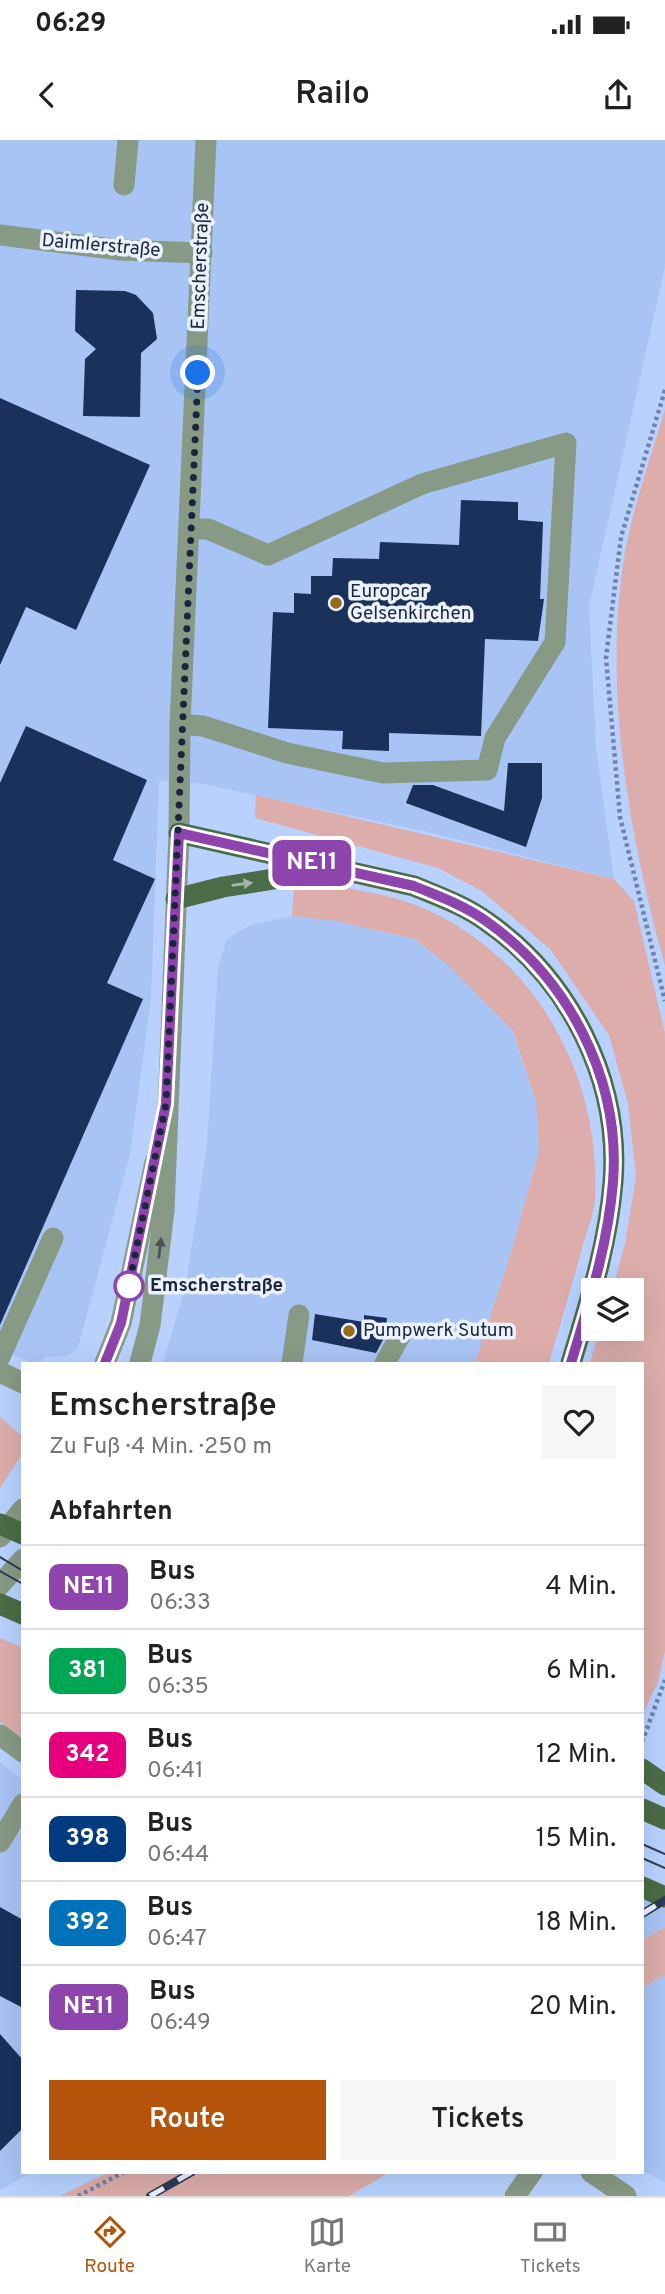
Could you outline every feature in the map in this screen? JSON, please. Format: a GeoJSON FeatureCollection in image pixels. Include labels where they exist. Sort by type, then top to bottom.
{"type":"FeatureCollection","features":[{"type":"Feature","properties":{"kind":"main road"},"geometry":{"type":"LineString","coordinates":[[179,833],[414,886],[485,920],[539,968],[583,1031],[609,1109],[614,1144],[608,1227],[597,1276],[571,1362]]}},
{"type":"Feature","properties":{"kind":"main road"},"geometry":{"type":"LineString","coordinates":[[176,899],[223,887],[339,869]]}},
{"type":"Feature","properties":{"kind":"main road"},"geometry":{"type":"LineString","coordinates":[[0,1524],[21,1533]]}},
{"type":"Feature","properties":{"kind":"main road"},"geometry":{"type":"LineString","coordinates":[[644,1770],[665,1785]]}},
{"type":"Feature","properties":{"kind":"main road"},"geometry":{"type":"LineString","coordinates":[[644,1811],[665,1819]]}},
{"type":"Feature","properties":{"kind":"main road"},"geometry":{"type":"LineString","coordinates":[[644,1888],[665,1897]]}},
{"type":"Feature","properties":{"kind":"street"},"geometry":{"type":"LineString","coordinates":[[124,185],[128,140]]}},
{"type":"Feature","properties":{"kind":"street","name":"Emscherstraße"},"geometry":{"type":"LineString","coordinates":[[140,1362],[150,1325],[164,1211],[166,1104],[179,833],[180,724],[206,140]]}},
{"type":"Feature","properties":{"kind":"street","name":"Daimlerstraße"},"geometry":{"type":"LineString","coordinates":[[0,235],[120,250],[202,253]]}},
{"type":"Feature","properties":{"kind":"street"},"geometry":{"type":"LineString","coordinates":[[180,724],[203,726],[287,753],[383,773],[487,770],[495,738],[555,642],[566,443],[422,484],[268,555],[208,530],[190,529]]}},
{"type":"Feature","properties":{"kind":"street","name":"Emscherstraße"},"geometry":{"type":"LineString","coordinates":[[106,1362],[121,1323],[166,1104]]}},
{"type":"Feature","properties":{"kind":"street"},"geometry":{"type":"LineString","coordinates":[[0,1357],[52,1238]]}},
{"type":"Feature","properties":{"kind":"street"},"geometry":{"type":"LineString","coordinates":[[292,1362],[299,1315]]}},
{"type":"Feature","properties":{"kind":"street"},"geometry":{"type":"LineString","coordinates":[[386,1362],[400,1336]]}},
{"type":"Feature","properties":{"kind":"street"},"geometry":{"type":"LineString","coordinates":[[0,1373],[21,1382]]}},
{"type":"Feature","properties":{"kind":"street"},"geometry":{"type":"LineString","coordinates":[[0,1537],[21,1511]]}},
{"type":"Feature","properties":{"kind":"street"},"geometry":{"type":"LineString","coordinates":[[0,1585],[21,1561]]}},
{"type":"Feature","properties":{"kind":"street"},"geometry":{"type":"LineString","coordinates":[[0,1735],[21,1751]]}},
{"type":"Feature","properties":{"kind":"street"},"geometry":{"type":"LineString","coordinates":[[0,1842],[21,1807]]}},
{"type":"Feature","properties":{"kind":"street"},"geometry":{"type":"LineString","coordinates":[[515,2196],[530,2174]]}},
{"type":"Feature","properties":{"kind":"street"},"geometry":{"type":"LineString","coordinates":[[602,2175],[626,2196]]}},
{"type":"Feature","properties":{"kind":"path"},"geometry":{"type":"LineString","coordinates":[[665,390],[621,537],[606,658],[621,817],[665,1001]]}},
{"type":"Feature","properties":{"kind":"path"},"geometry":{"type":"LineString","coordinates":[[644,1737],[665,1680]]}},
{"type":"Feature","properties":{"kind":"path"},"geometry":{"type":"LineString","coordinates":[[78,2196],[120,2174]]}},
{"type":"Feature","properties":{"kind":"shaded area"},"geometry":{"type":"Polygon","coordinates":[[[0,140],[665,140],[665,267],[589,606],[596,747],[614,879],[423,831],[198,783],[159,781],[151,999],[130,1154],[78,1348],[67,1356],[45,1357],[41,1362],[29,1362],[0,1350],[0,140]]]}},
{"type":"Feature","properties":{"kind":"shaded area"},"geometry":{"type":"Polygon","coordinates":[[[665,409],[665,966],[630,813],[618,709],[616,656],[625,552],[665,409]]]}},
{"type":"Feature","properties":{"kind":"shaded area"},"geometry":{"type":"Polygon","coordinates":[[[256,795],[614,879],[634,901],[665,1034],[665,1651],[658,1682],[644,1712],[644,1362],[590,1362],[596,1341],[644,1341],[644,1278],[615,1278],[625,1244],[636,1176],[628,1104],[609,1035],[550,949],[482,891],[438,868],[255,818],[256,795]]]}},
{"type":"Feature","properties":{"kind":"shaded area"},"geometry":{"type":"Polygon","coordinates":[[[343,887],[385,896],[410,903],[453,923],[491,950],[524,983],[550,1020],[571,1062],[586,1106],[594,1152],[595,1199],[549,1362],[475,1362],[511,1253],[539,1151],[536,1102],[513,1031],[448,965],[415,939],[336,921],[292,916],[294,888],[343,887]]]}},
{"type":"Feature","properties":{"kind":"shaded area"},"geometry":{"type":"Polygon","coordinates":[[[292,916],[335,921],[415,939],[448,965],[512,1031],[536,1102],[539,1151],[511,1253],[475,1362],[163,1362],[186,1285],[207,1145],[218,967],[227,939],[250,925],[292,916]]]}},
{"type":"Feature","properties":{"kind":"shaded area"},"geometry":{"type":"Polygon","coordinates":[[[0,1417],[21,1435],[21,1456],[0,1488],[0,1417]]]}},
{"type":"Feature","properties":{"kind":"shaded area"},"geometry":{"type":"Polygon","coordinates":[[[0,1638],[21,1647],[21,1737],[0,1722],[0,1638]]]}},
{"type":"Feature","properties":{"kind":"shaded area"},"geometry":{"type":"Polygon","coordinates":[[[0,1763],[21,1779],[21,2174],[28,2174],[0,2190],[0,1763]]]}},
{"type":"Feature","properties":{"kind":"shaded area"},"geometry":{"type":"Polygon","coordinates":[[[665,1889],[665,1927],[644,1939],[644,1900],[665,1889]]]}},
{"type":"Feature","properties":{"kind":"shaded area"},"geometry":{"type":"Polygon","coordinates":[[[665,1927],[665,1975],[644,1987],[644,1939],[665,1927]]]}},
{"type":"Feature","properties":{"kind":"shaded area"},"geometry":{"type":"Polygon","coordinates":[[[665,1975],[665,2182],[644,2172],[644,1987],[665,1975]]]}},
{"type":"Feature","properties":{"kind":"shaded area"},"geometry":{"type":"Polygon","coordinates":[[[105,2174],[387,2174],[349,2196],[60,2196],[105,2174]]]}},
{"type":"Feature","properties":{"kind":"building"},"geometry":{"type":"Polygon","coordinates":[[[76,290],[125,291],[136,295],[153,313],[157,339],[141,353],[140,417],[83,416],[85,359],[96,349],[75,331],[76,290]]]}},
{"type":"Feature","properties":{"kind":"building"},"geometry":{"type":"Polygon","coordinates":[[[0,398],[150,465],[76,630],[26,607],[0,665],[0,398]]]}},
{"type":"Feature","properties":{"kind":"building"},"geometry":{"type":"Polygon","coordinates":[[[461,500],[518,502],[518,520],[543,522],[540,599],[544,599],[538,641],[485,639],[481,736],[389,733],[389,751],[342,749],[343,731],[268,728],[273,612],[294,613],[294,593],[311,594],[311,576],[332,576],[333,558],[379,559],[380,542],[459,545],[461,500]]]}},
{"type":"Feature","properties":{"kind":"building"},"geometry":{"type":"Polygon","coordinates":[[[26,726],[147,780],[113,860],[155,879],[107,983],[143,999],[0,1325],[0,783],[26,726]]]}},
{"type":"Feature","properties":{"kind":"building"},"geometry":{"type":"Polygon","coordinates":[[[508,763],[542,763],[542,798],[526,847],[406,803],[413,785],[433,785],[504,811],[508,763]]]}},
{"type":"Feature","properties":{"kind":"building","name":"Pumpwerk Sutum"},"geometry":{"type":"Polygon","coordinates":[[[315,1314],[364,1322],[364,1315],[387,1318],[385,1336],[376,1353],[312,1340],[315,1314]]]}},
{"type":"Feature","properties":{"kind":"building"},"geometry":{"type":"Polygon","coordinates":[[[0,1907],[21,1919],[21,2007],[0,1996],[0,1907]]]}},
{"type":"Feature","properties":{"kind":"building"},"geometry":{"type":"Polygon","coordinates":[[[0,2034],[21,2058],[21,2130],[0,2151],[0,2034]]]}},
{"type":"Feature","properties":{"kind":"tram line"},"geometry":{"type":"LineString","coordinates":[[0,1557],[21,1570]]}},
{"type":"Feature","properties":{"kind":"tram line"},"geometry":{"type":"LineString","coordinates":[[0,1571],[21,1583]]}},
{"type":"Feature","properties":{"kind":"tram line"},"geometry":{"type":"LineString","coordinates":[[644,1845],[665,1854]]}},
{"type":"Feature","properties":{"kind":"tram line"},"geometry":{"type":"LineString","coordinates":[[644,1859],[665,1868]]}},
{"type":"Feature","properties":{"kind":"railway"},"geometry":{"type":"LineString","coordinates":[[644,1913],[665,1900]]}},
{"type":"Feature","properties":{"kind":"railway"},"geometry":{"type":"LineString","coordinates":[[150,2196],[188,2174]]}},
{"type":"Feature","properties":{"kind":"bus line","name":"NE11"},"geometry":{"type":"LineString","coordinates":[[105,1362],[121,1323],[166,1104],[179,833],[414,886],[450,901],[485,920],[513,943],[539,968],[562,998],[583,1031],[598,1069],[609,1109],[614,1144],[608,1227],[597,1276],[571,1362]]}},
{"type":"Feature","properties":{"kind":"place","name":"Europcar Gelsenkirchen"},"geometry":{"type":"Point","coordinates":[336,603]}},
{"type":"Feature","properties":{"kind":"place","name":"Emscherstraße"},"geometry":{"type":"Point","coordinates":[129,1286]}},
{"type":"Feature","properties":{"kind":"place","name":"Pumpwerk Sutum"},"geometry":{"type":"Point","coordinates":[349,1331]}},
{"type":"Feature","properties":{"kind":"route"},"geometry":{"type":"LineString","coordinates":[[129,1286],[128,1289],[166,1104],[179,833],[180,724],[198,373]]}}]}
